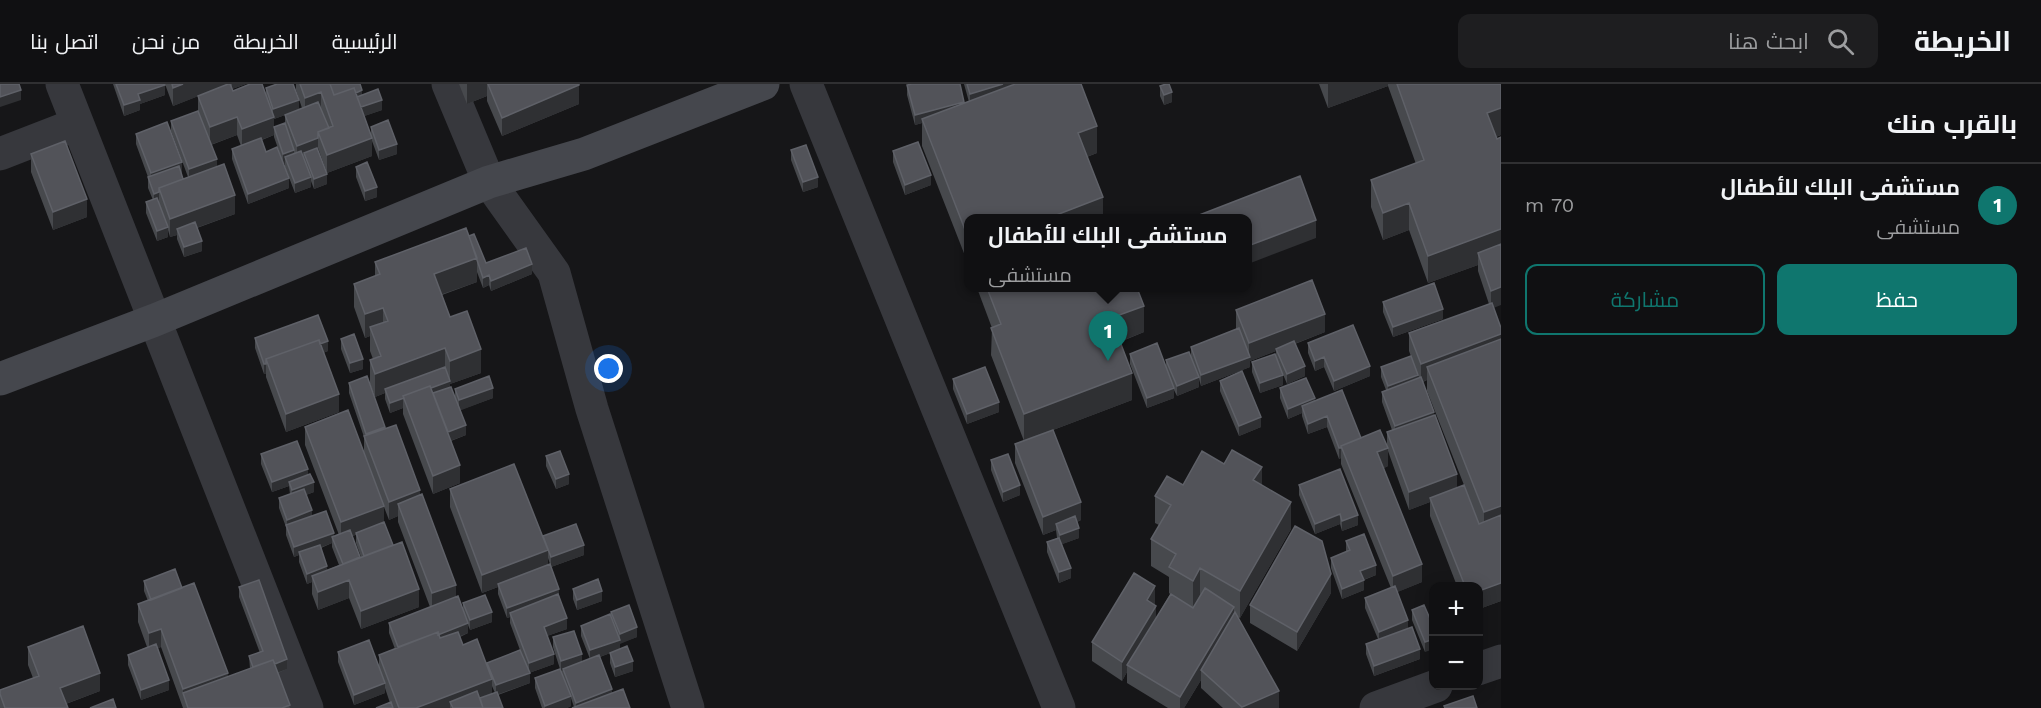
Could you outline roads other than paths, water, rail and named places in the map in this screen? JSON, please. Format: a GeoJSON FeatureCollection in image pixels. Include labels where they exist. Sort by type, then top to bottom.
{"type":"FeatureCollection","features":[{"type":"Feature","properties":{"kind":"street"},"geometry":{"type":"LineString","coordinates":[[62,84],[307,708]]}},
{"type":"Feature","properties":{"kind":"street"},"geometry":{"type":"LineString","coordinates":[[448,84],[489,182],[554,273],[592,409],[688,708]]}},
{"type":"Feature","properties":{"kind":"street"},"geometry":{"type":"LineString","coordinates":[[0,380],[155,320],[489,182],[584,154],[763,84]]}},
{"type":"Feature","properties":{"kind":"street"},"geometry":{"type":"LineString","coordinates":[[806,84],[1059,708]]}},
{"type":"Feature","properties":{"kind":"street"},"geometry":{"type":"LineString","coordinates":[[0,154],[77,124]]}},
{"type":"Feature","properties":{"kind":"street"},"geometry":{"type":"LineString","coordinates":[[1483,668],[1501,661]]}},
{"type":"Feature","properties":{"kind":"street"},"geometry":{"type":"LineString","coordinates":[[1376,708],[1429,689]]}},
{"type":"Feature","properties":{"kind":"place","name":"مستشفى البلك للأطفال"},"geometry":{"type":"Point","coordinates":[1108,361]}}]}
